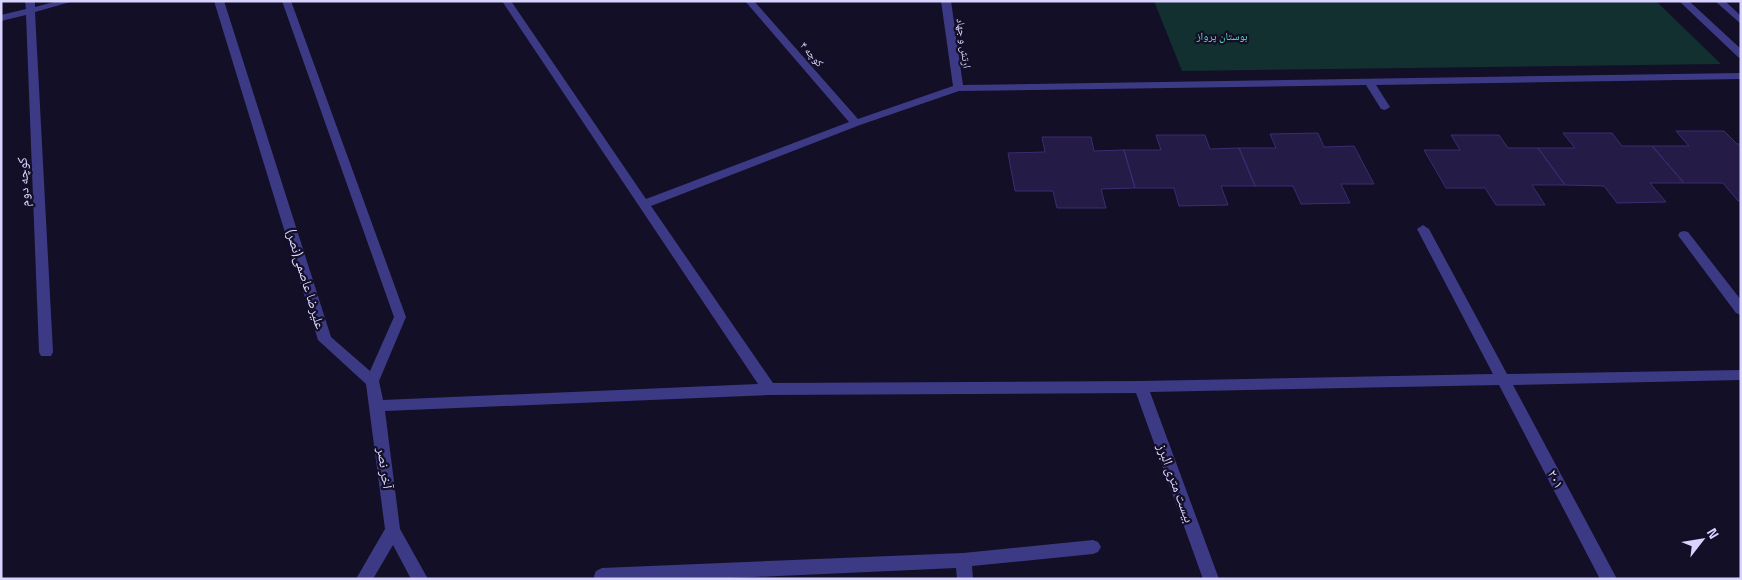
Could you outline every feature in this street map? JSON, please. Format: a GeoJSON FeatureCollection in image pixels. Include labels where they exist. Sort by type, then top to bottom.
{"type":"FeatureCollection","features":[{"type":"Feature","properties":{"kind":"street"},"geometry":{"type":"LineString","coordinates":[[1,18],[30,6],[70,1]]}},
{"type":"Feature","properties":{"kind":"street","name":"علیرضا عاصمی(نصر)"},"geometry":{"type":"LineString","coordinates":[[219,1],[325,340],[372,381]]}},
{"type":"Feature","properties":{"kind":"street"},"geometry":{"type":"LineString","coordinates":[[286,1],[400,317],[372,381]]}},
{"type":"Feature","properties":{"kind":"street"},"geometry":{"type":"LineString","coordinates":[[506,1],[769,388]]}},
{"type":"Feature","properties":{"kind":"street","name":"کوچه ۴"},"geometry":{"type":"LineString","coordinates":[[749,1],[856,123]]}},
{"type":"Feature","properties":{"kind":"street","name":"ارتش و جهاد"},"geometry":{"type":"LineString","coordinates":[[946,1],[958,88]]}},
{"type":"Feature","properties":{"kind":"street"},"geometry":{"type":"LineString","coordinates":[[1683,1],[1741,55]]}},
{"type":"Feature","properties":{"kind":"street"},"geometry":{"type":"LineString","coordinates":[[1719,1],[1741,20]]}},
{"type":"Feature","properties":{"kind":"street","name":"کوچه دوم"},"geometry":{"type":"LineString","coordinates":[[30,6],[46,352]]}},
{"type":"Feature","properties":{"kind":"street"},"geometry":{"type":"LineString","coordinates":[[644,204],[856,123],[958,88],[1741,76]]}},
{"type":"Feature","properties":{"kind":"street"},"geometry":{"type":"LineString","coordinates":[[1369,82],[1386,107]]}},
{"type":"Feature","properties":{"kind":"street","name":"۲۰۱"},"geometry":{"type":"LineString","coordinates":[[1423,229],[1608,579]]}},
{"type":"Feature","properties":{"kind":"street"},"geometry":{"type":"LineString","coordinates":[[1684,236],[1741,310]]}},
{"type":"Feature","properties":{"kind":"street"},"geometry":{"type":"LineString","coordinates":[[377,406],[769,388],[1141,387],[1741,375]]}},
{"type":"Feature","properties":{"kind":"street","name":"آخر نصر"},"geometry":{"type":"LineString","coordinates":[[372,381],[393,530]]}},
{"type":"Feature","properties":{"kind":"street","name":"بیست متری البرز"},"geometry":{"type":"LineString","coordinates":[[1141,387],[1211,579]]}},
{"type":"Feature","properties":{"kind":"street"},"geometry":{"type":"LineString","coordinates":[[364,579],[393,530]]}},
{"type":"Feature","properties":{"kind":"street"},"geometry":{"type":"LineString","coordinates":[[393,530],[420,579]]}},
{"type":"Feature","properties":{"kind":"street"},"geometry":{"type":"LineString","coordinates":[[602,576],[963,560],[1093,547]]}},
{"type":"Feature","properties":{"kind":"street"},"geometry":{"type":"LineString","coordinates":[[963,560],[965,579]]}},
{"type":"Feature","properties":{"kind":"green space","name":"بوستان پرواز"},"geometry":{"type":"Polygon","coordinates":[[[1154,1],[1656,1],[1721,64],[1182,71],[1154,1]]]}},
{"type":"Feature","properties":{"kind":"building"},"geometry":{"type":"Polygon","coordinates":[[[1676,131],[1724,131],[1737,144],[1741,144],[1741,201],[1738,201],[1723,183],[1684,183],[1652,146],[1689,146],[1676,131]]]}},
{"type":"Feature","properties":{"kind":"building"},"geometry":{"type":"Polygon","coordinates":[[[1318,133],[1324,147],[1354,146],[1374,184],[1341,184],[1350,203],[1301,204],[1293,186],[1255,186],[1239,148],[1276,148],[1270,134],[1318,133]]]}},
{"type":"Feature","properties":{"kind":"building"},"geometry":{"type":"Polygon","coordinates":[[[1563,133],[1612,133],[1622,146],[1652,146],[1684,183],[1650,183],[1666,202],[1617,203],[1604,186],[1565,185],[1538,148],[1575,148],[1563,133]]]}},
{"type":"Feature","properties":{"kind":"building"},"geometry":{"type":"Polygon","coordinates":[[[1156,135],[1205,135],[1210,149],[1239,148],[1255,186],[1221,186],[1228,205],[1179,206],[1174,188],[1135,188],[1124,150],[1161,150],[1156,135]]]}},
{"type":"Feature","properties":{"kind":"building"},"geometry":{"type":"Polygon","coordinates":[[[1451,135],[1499,135],[1508,148],[1538,148],[1565,185],[1532,185],[1545,205],[1496,205],[1485,188],[1446,188],[1424,150],[1460,150],[1451,135]]]}},
{"type":"Feature","properties":{"kind":"building"},"geometry":{"type":"Polygon","coordinates":[[[1042,137],[1091,137],[1094,151],[1124,150],[1135,188],[1101,189],[1106,208],[1057,208],[1053,191],[1015,191],[1008,153],[1045,152],[1042,137]]]}}]}
